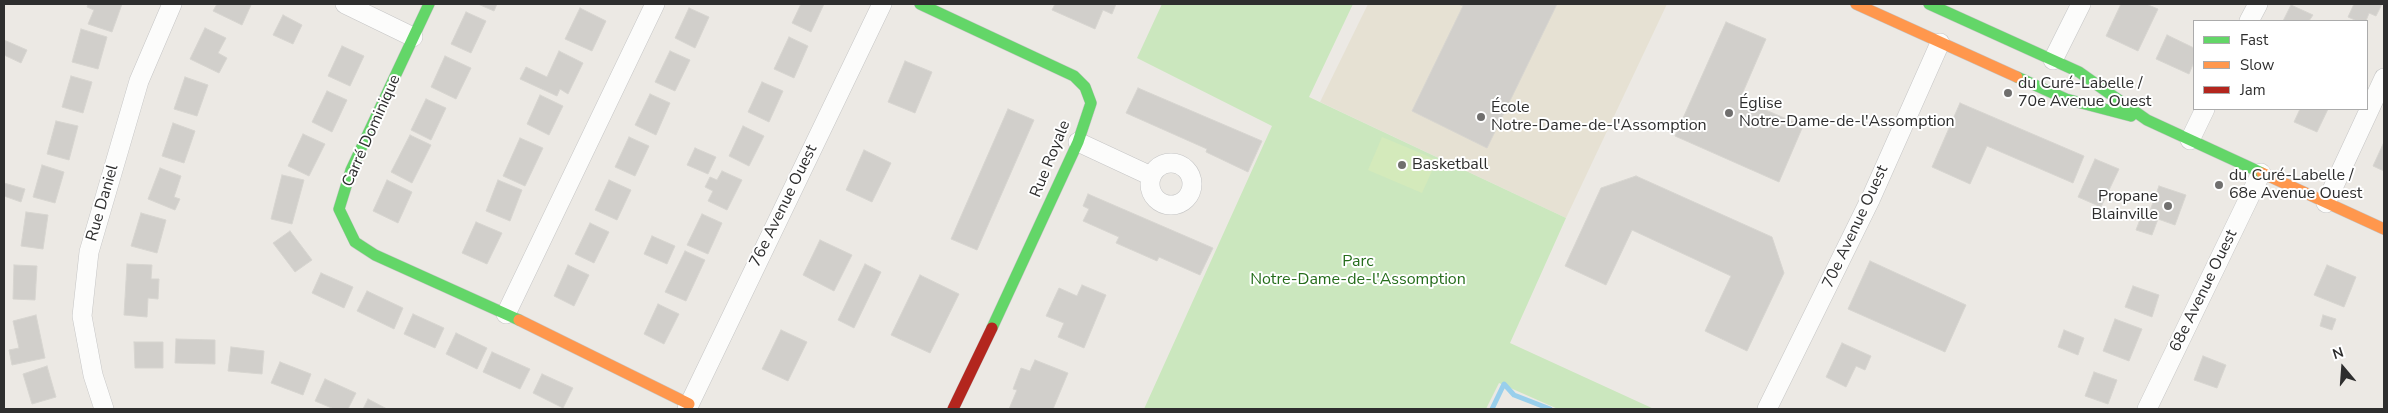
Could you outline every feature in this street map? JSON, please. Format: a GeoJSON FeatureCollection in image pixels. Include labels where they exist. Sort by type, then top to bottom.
{"type":"FeatureCollection","features":[{"type":"Feature","properties":{"kind":"street","name":"Rue Daniel"},"geometry":{"type":"LineString","coordinates":[[104,409],[93,375],[82,316],[89,252],[139,81],[172,4]]}},
{"type":"Feature","properties":{"kind":"street"},"geometry":{"type":"LineString","coordinates":[[345,4],[413,37]]}},
{"type":"Feature","properties":{"kind":"street","name":"Carré Dominique"},"geometry":{"type":"LineString","coordinates":[[429,4],[352,170],[339,209],[355,242],[375,255],[506,314],[688,407]]}},
{"type":"Feature","properties":{"kind":"street"},"geometry":{"type":"LineString","coordinates":[[506,314],[655,4]]}},
{"type":"Feature","properties":{"kind":"street","name":"76e Avenue Ouest"},"geometry":{"type":"LineString","coordinates":[[688,407],[882,4]]}},
{"type":"Feature","properties":{"kind":"street","name":"Rue Royale"},"geometry":{"type":"LineString","coordinates":[[920,4],[1074,76],[1085,87],[1091,103],[1078,142],[1029,252],[953,409]]}},
{"type":"Feature","properties":{"kind":"street"},"geometry":{"type":"LineString","coordinates":[[1856,4],[2066,100],[2147,120]]}},
{"type":"Feature","properties":{"kind":"street"},"geometry":{"type":"LineString","coordinates":[[1929,4],[2079,72],[2147,120],[2384,229]]}},
{"type":"Feature","properties":{"kind":"street"},"geometry":{"type":"LineString","coordinates":[[1940,43],[1958,4]]}},
{"type":"Feature","properties":{"kind":"street"},"geometry":{"type":"LineString","coordinates":[[2053,60],[2081,4]]}},
{"type":"Feature","properties":{"kind":"street"},"geometry":{"type":"LineString","coordinates":[[2250,20],[2258,4]]}},
{"type":"Feature","properties":{"kind":"street","name":"70e Avenue Ouest"},"geometry":{"type":"LineString","coordinates":[[1768,409],[1867,206],[1940,43]]}},
{"type":"Feature","properties":{"kind":"street"},"geometry":{"type":"LineString","coordinates":[[2326,203],[2384,78]]}},
{"type":"Feature","properties":{"kind":"street"},"geometry":{"type":"LineString","coordinates":[[2190,140],[2205,110]]}},
{"type":"Feature","properties":{"kind":"street"},"geometry":{"type":"LineString","coordinates":[[1078,142],[1151,176]]}},
{"type":"Feature","properties":{"kind":"street","name":"68e Avenue Ouest"},"geometry":{"type":"LineString","coordinates":[[2147,409],[2262,173]]}},
{"type":"Feature","properties":{"kind":"shaded area","name":"École Notre-Dame-de-l'Assomption"},"geometry":{"type":"Polygon","coordinates":[[[1368,4],[1667,4],[1566,218],[1320,102],[1368,4]]]}},
{"type":"Feature","properties":{"kind":"green space","name":"Parc Notre-Dame-de-l'Assomption"},"geometry":{"type":"Polygon","coordinates":[[[1162,4],[1353,4],[1309,97],[1566,218],[1510,343],[1654,409],[1558,409],[1499,383],[1486,409],[1144,409],[1272,126],[1137,58],[1162,4]]]}},
{"type":"Feature","properties":{"kind":"green space","name":"Basketball"},"geometry":{"type":"Polygon","coordinates":[[[1382,137],[1437,160],[1422,193],[1368,170],[1382,137]]]}},
{"type":"Feature","properties":{"kind":"building"},"geometry":{"type":"Polygon","coordinates":[[[88,4],[122,4],[112,32],[88,24],[94,10],[87,7],[88,4]]]}},
{"type":"Feature","properties":{"kind":"building"},"geometry":{"type":"Polygon","coordinates":[[[217,4],[251,5],[242,25],[213,11],[217,4]]]}},
{"type":"Feature","properties":{"kind":"building"},"geometry":{"type":"Polygon","coordinates":[[[478,4],[497,4],[494,11],[478,4]]]}},
{"type":"Feature","properties":{"kind":"building"},"geometry":{"type":"Polygon","coordinates":[[[801,4],[824,4],[811,32],[792,23],[801,4]]]}},
{"type":"Feature","properties":{"kind":"building"},"geometry":{"type":"Polygon","coordinates":[[[1055,4],[1116,4],[1112,14],[1103,10],[1095,29],[1052,10],[1055,4]]]}},
{"type":"Feature","properties":{"kind":"building"},"geometry":{"type":"Polygon","coordinates":[[[1458,4],[1557,4],[1487,148],[1412,111],[1463,6],[1458,4]]]}},
{"type":"Feature","properties":{"kind":"building"},"geometry":{"type":"Polygon","coordinates":[[[2121,4],[2146,4],[2158,9],[2138,51],[2106,36],[2121,4]]]}},
{"type":"Feature","properties":{"kind":"building"},"geometry":{"type":"Polygon","coordinates":[[[2354,4],[2382,4],[2376,16],[2369,13],[2366,20],[2355,20],[2348,17],[2354,4]]]}},
{"type":"Feature","properties":{"kind":"building"},"geometry":{"type":"Polygon","coordinates":[[[2291,5],[2313,15],[2310,20],[2284,20],[2291,5]]]}},
{"type":"Feature","properties":{"kind":"building"},"geometry":{"type":"Polygon","coordinates":[[[580,8],[606,21],[592,51],[565,39],[580,8]]]}},
{"type":"Feature","properties":{"kind":"building"},"geometry":{"type":"Polygon","coordinates":[[[689,8],[709,17],[695,48],[675,38],[689,8]]]}},
{"type":"Feature","properties":{"kind":"building"},"geometry":{"type":"Polygon","coordinates":[[[466,12],[486,21],[471,53],[451,44],[466,12]]]}},
{"type":"Feature","properties":{"kind":"building"},"geometry":{"type":"Polygon","coordinates":[[[283,15],[302,25],[293,44],[273,35],[283,15]]]}},
{"type":"Feature","properties":{"kind":"building","name":"Église Notre-Dame-de-l'Assomption"},"geometry":{"type":"Polygon","coordinates":[[[1726,22],[1766,39],[1740,99],[1803,126],[1779,182],[1675,136],[1726,22]]]}},
{"type":"Feature","properties":{"kind":"building"},"geometry":{"type":"Polygon","coordinates":[[[205,28],[226,38],[218,53],[227,58],[219,73],[190,59],[205,28]]]}},
{"type":"Feature","properties":{"kind":"building"},"geometry":{"type":"Polygon","coordinates":[[[81,29],[107,37],[98,69],[72,62],[81,29]]]}},
{"type":"Feature","properties":{"kind":"building"},"geometry":{"type":"Polygon","coordinates":[[[2167,35],[2193,48],[2193,64],[2189,74],[2156,59],[2167,35]]]}},
{"type":"Feature","properties":{"kind":"building"},"geometry":{"type":"Polygon","coordinates":[[[789,37],[808,46],[794,78],[774,69],[789,37]]]}},
{"type":"Feature","properties":{"kind":"building"},"geometry":{"type":"Polygon","coordinates":[[[4,40],[27,50],[21,63],[4,55],[4,40]]]}},
{"type":"Feature","properties":{"kind":"building"},"geometry":{"type":"Polygon","coordinates":[[[342,46],[364,56],[350,86],[328,76],[342,46]]]}},
{"type":"Feature","properties":{"kind":"building"},"geometry":{"type":"Polygon","coordinates":[[[559,51],[583,63],[568,94],[560,89],[557,96],[520,79],[526,67],[547,77],[559,51]]]}},
{"type":"Feature","properties":{"kind":"building"},"geometry":{"type":"Polygon","coordinates":[[[670,51],[690,60],[675,91],[655,82],[670,51]]]}},
{"type":"Feature","properties":{"kind":"building"},"geometry":{"type":"Polygon","coordinates":[[[445,56],[471,68],[456,99],[431,87],[445,56]]]}},
{"type":"Feature","properties":{"kind":"building"},"geometry":{"type":"Polygon","coordinates":[[[905,61],[932,72],[915,113],[888,102],[905,61]]]}},
{"type":"Feature","properties":{"kind":"building"},"geometry":{"type":"Polygon","coordinates":[[[71,76],[92,82],[83,113],[62,107],[71,76]]]}},
{"type":"Feature","properties":{"kind":"building"},"geometry":{"type":"Polygon","coordinates":[[[185,77],[208,85],[197,116],[174,109],[185,77]]]}},
{"type":"Feature","properties":{"kind":"building"},"geometry":{"type":"Polygon","coordinates":[[[762,82],[783,91],[769,122],[748,112],[762,82]]]}},
{"type":"Feature","properties":{"kind":"building"},"geometry":{"type":"Polygon","coordinates":[[[1138,88],[1262,141],[1248,172],[1206,152],[1207,149],[1126,113],[1138,88]]]}},
{"type":"Feature","properties":{"kind":"building"},"geometry":{"type":"Polygon","coordinates":[[[327,91],[347,100],[332,132],[312,122],[327,91]]]}},
{"type":"Feature","properties":{"kind":"building"},"geometry":{"type":"Polygon","coordinates":[[[650,94],[670,103],[656,135],[635,125],[650,94]]]}},
{"type":"Feature","properties":{"kind":"building"},"geometry":{"type":"Polygon","coordinates":[[[540,95],[563,106],[549,135],[527,124],[540,95]]]}},
{"type":"Feature","properties":{"kind":"building"},"geometry":{"type":"Polygon","coordinates":[[[426,99],[446,108],[431,140],[411,130],[426,99]]]}},
{"type":"Feature","properties":{"kind":"building"},"geometry":{"type":"Polygon","coordinates":[[[1960,103],[2084,156],[2073,183],[1987,146],[1970,184],[1932,167],[1960,103]]]}},
{"type":"Feature","properties":{"kind":"building"},"geometry":{"type":"Polygon","coordinates":[[[1008,109],[1034,120],[977,250],[951,239],[1008,109]]]}},
{"type":"Feature","properties":{"kind":"building"},"geometry":{"type":"Polygon","coordinates":[[[2300,110],[2328,110],[2317,132],[2294,122],[2300,110]]]}},
{"type":"Feature","properties":{"kind":"building"},"geometry":{"type":"Polygon","coordinates":[[[56,121],[78,126],[69,160],[47,154],[56,121]]]}},
{"type":"Feature","properties":{"kind":"building"},"geometry":{"type":"Polygon","coordinates":[[[173,123],[195,131],[184,163],[162,156],[173,123]]]}},
{"type":"Feature","properties":{"kind":"building"},"geometry":{"type":"Polygon","coordinates":[[[743,126],[764,136],[749,166],[729,156],[743,126]]]}},
{"type":"Feature","properties":{"kind":"building"},"geometry":{"type":"Polygon","coordinates":[[[303,134],[325,144],[309,176],[288,166],[303,134]]]}},
{"type":"Feature","properties":{"kind":"building"},"geometry":{"type":"Polygon","coordinates":[[[410,135],[431,145],[412,183],[391,172],[410,135]]]}},
{"type":"Feature","properties":{"kind":"building"},"geometry":{"type":"Polygon","coordinates":[[[629,137],[649,146],[635,176],[615,167],[629,137]]]}},
{"type":"Feature","properties":{"kind":"building"},"geometry":{"type":"Polygon","coordinates":[[[520,138],[543,148],[525,186],[503,176],[520,138]]]}},
{"type":"Feature","properties":{"kind":"building"},"geometry":{"type":"Polygon","coordinates":[[[2384,142],[2384,171],[2373,166],[2384,142]]]}},
{"type":"Feature","properties":{"kind":"building"},"geometry":{"type":"Polygon","coordinates":[[[695,148],[716,157],[708,174],[687,165],[695,148]]]}},
{"type":"Feature","properties":{"kind":"building"},"geometry":{"type":"Polygon","coordinates":[[[864,150],[891,163],[872,202],[846,190],[864,150]]]}},
{"type":"Feature","properties":{"kind":"building"},"geometry":{"type":"Polygon","coordinates":[[[2095,159],[2119,169],[2101,207],[2078,197],[2095,159]]]}},
{"type":"Feature","properties":{"kind":"building"},"geometry":{"type":"Polygon","coordinates":[[[42,165],[64,172],[55,203],[33,197],[42,165]]]}},
{"type":"Feature","properties":{"kind":"building"},"geometry":{"type":"Polygon","coordinates":[[[160,168],[181,176],[174,197],[180,199],[175,210],[148,199],[160,168]]]}},
{"type":"Feature","properties":{"kind":"building"},"geometry":{"type":"Polygon","coordinates":[[[722,171],[742,180],[727,210],[708,201],[713,191],[705,187],[710,177],[717,180],[722,171]]]}},
{"type":"Feature","properties":{"kind":"building"},"geometry":{"type":"Polygon","coordinates":[[[282,175],[304,180],[292,224],[271,219],[282,175]]]}},
{"type":"Feature","properties":{"kind":"building"},"geometry":{"type":"Polygon","coordinates":[[[1636,176],[1772,237],[1784,273],[1747,351],[1705,331],[1731,276],[1632,230],[1606,285],[1565,266],[1601,188],[1636,176]]]}},
{"type":"Feature","properties":{"kind":"building"},"geometry":{"type":"Polygon","coordinates":[[[387,180],[412,192],[398,223],[373,211],[387,180]]]}},
{"type":"Feature","properties":{"kind":"building"},"geometry":{"type":"Polygon","coordinates":[[[498,180],[522,190],[510,221],[486,211],[498,180]]]}},
{"type":"Feature","properties":{"kind":"building"},"geometry":{"type":"Polygon","coordinates":[[[609,180],[631,190],[617,220],[595,210],[609,180]]]}},
{"type":"Feature","properties":{"kind":"building"},"geometry":{"type":"Polygon","coordinates":[[[4,183],[25,189],[21,202],[4,196],[4,183]]]}},
{"type":"Feature","properties":{"kind":"building"},"geometry":{"type":"Polygon","coordinates":[[[2159,186],[2186,195],[2175,225],[2158,219],[2152,235],[2136,230],[2142,214],[2148,216],[2159,186]]]}},
{"type":"Feature","properties":{"kind":"building"},"geometry":{"type":"Polygon","coordinates":[[[1088,194],[1213,248],[1200,275],[1159,257],[1157,261],[1116,243],[1119,237],[1083,221],[1089,209],[1083,206],[1088,194]]]}},
{"type":"Feature","properties":{"kind":"building"},"geometry":{"type":"Polygon","coordinates":[[[26,212],[48,215],[43,249],[21,246],[26,212]]]}},
{"type":"Feature","properties":{"kind":"building"},"geometry":{"type":"Polygon","coordinates":[[[141,213],[166,220],[157,253],[131,246],[141,213]]]}},
{"type":"Feature","properties":{"kind":"building"},"geometry":{"type":"Polygon","coordinates":[[[702,214],[722,223],[708,254],[687,245],[702,214]]]}},
{"type":"Feature","properties":{"kind":"building"},"geometry":{"type":"Polygon","coordinates":[[[476,222],[502,233],[487,264],[462,253],[476,222]]]}},
{"type":"Feature","properties":{"kind":"building"},"geometry":{"type":"Polygon","coordinates":[[[590,223],[609,232],[594,263],[575,254],[590,223]]]}},
{"type":"Feature","properties":{"kind":"building"},"geometry":{"type":"Polygon","coordinates":[[[290,231],[312,260],[295,272],[273,243],[290,231]]]}},
{"type":"Feature","properties":{"kind":"building"},"geometry":{"type":"Polygon","coordinates":[[[652,236],[675,246],[667,264],[644,254],[652,236]]]}},
{"type":"Feature","properties":{"kind":"building"},"geometry":{"type":"Polygon","coordinates":[[[820,240],[852,255],[834,291],[803,275],[820,240]]]}},
{"type":"Feature","properties":{"kind":"building"},"geometry":{"type":"Polygon","coordinates":[[[685,251],[705,260],[686,301],[665,292],[685,251]]]}},
{"type":"Feature","properties":{"kind":"building"},"geometry":{"type":"Polygon","coordinates":[[[1870,261],[1966,305],[1945,352],[1848,309],[1870,261]]]}},
{"type":"Feature","properties":{"kind":"building"},"geometry":{"type":"Polygon","coordinates":[[[127,264],[152,265],[151,279],[159,279],[158,299],[148,298],[147,317],[124,315],[127,264]]]}},
{"type":"Feature","properties":{"kind":"building"},"geometry":{"type":"Polygon","coordinates":[[[865,264],[881,272],[854,328],[838,320],[865,264]]]}},
{"type":"Feature","properties":{"kind":"building"},"geometry":{"type":"Polygon","coordinates":[[[14,265],[37,266],[35,300],[13,299],[14,265]]]}},
{"type":"Feature","properties":{"kind":"building"},"geometry":{"type":"Polygon","coordinates":[[[568,265],[589,275],[574,306],[554,296],[568,265]]]}},
{"type":"Feature","properties":{"kind":"building"},"geometry":{"type":"Polygon","coordinates":[[[2327,265],[2356,277],[2344,307],[2314,295],[2327,265]]]}},
{"type":"Feature","properties":{"kind":"building"},"geometry":{"type":"Polygon","coordinates":[[[321,273],[353,287],[344,308],[312,293],[321,273]]]}},
{"type":"Feature","properties":{"kind":"building"},"geometry":{"type":"Polygon","coordinates":[[[920,275],[959,294],[930,353],[891,335],[920,275]]]}},
{"type":"Feature","properties":{"kind":"building"},"geometry":{"type":"Polygon","coordinates":[[[1082,285],[1106,295],[1084,348],[1058,337],[1064,323],[1046,316],[1059,288],[1077,296],[1082,285]]]}},
{"type":"Feature","properties":{"kind":"building"},"geometry":{"type":"Polygon","coordinates":[[[2133,286],[2159,295],[2152,317],[2125,307],[2133,286]]]}},
{"type":"Feature","properties":{"kind":"building"},"geometry":{"type":"Polygon","coordinates":[[[367,291],[403,308],[394,329],[357,311],[367,291]]]}},
{"type":"Feature","properties":{"kind":"building"},"geometry":{"type":"Polygon","coordinates":[[[658,304],[679,314],[664,344],[644,334],[658,304]]]}},
{"type":"Feature","properties":{"kind":"building"},"geometry":{"type":"Polygon","coordinates":[[[413,314],[444,328],[435,348],[404,334],[413,314]]]}},
{"type":"Feature","properties":{"kind":"building"},"geometry":{"type":"Polygon","coordinates":[[[36,315],[45,358],[12,365],[9,350],[19,348],[13,321],[36,315]]]}},
{"type":"Feature","properties":{"kind":"building"},"geometry":{"type":"Polygon","coordinates":[[[2323,315],[2336,319],[2332,330],[2320,326],[2323,315]]]}},
{"type":"Feature","properties":{"kind":"building"},"geometry":{"type":"Polygon","coordinates":[[[2115,319],[2142,329],[2129,361],[2103,351],[2115,319]]]}},
{"type":"Feature","properties":{"kind":"building"},"geometry":{"type":"Polygon","coordinates":[[[781,330],[807,342],[788,381],[762,369],[781,330]]]}},
{"type":"Feature","properties":{"kind":"building"},"geometry":{"type":"Polygon","coordinates":[[[2064,330],[2084,338],[2078,355],[2058,347],[2064,330]]]}},
{"type":"Feature","properties":{"kind":"building"},"geometry":{"type":"Polygon","coordinates":[[[456,333],[487,348],[477,369],[446,354],[456,333]]]}},
{"type":"Feature","properties":{"kind":"building"},"geometry":{"type":"Polygon","coordinates":[[[176,339],[215,340],[215,364],[175,363],[176,339]]]}},
{"type":"Feature","properties":{"kind":"building"},"geometry":{"type":"Polygon","coordinates":[[[134,342],[163,342],[163,368],[135,368],[134,342]]]}},
{"type":"Feature","properties":{"kind":"building"},"geometry":{"type":"Polygon","coordinates":[[[1842,343],[1871,356],[1865,370],[1856,366],[1846,387],[1826,377],[1842,343]]]}},
{"type":"Feature","properties":{"kind":"building"},"geometry":{"type":"Polygon","coordinates":[[[231,347],[264,351],[262,374],[228,371],[231,347]]]}},
{"type":"Feature","properties":{"kind":"building"},"geometry":{"type":"Polygon","coordinates":[[[492,352],[530,369],[520,389],[483,372],[492,352]]]}},
{"type":"Feature","properties":{"kind":"building"},"geometry":{"type":"Polygon","coordinates":[[[2203,356],[2226,365],[2217,388],[2194,380],[2203,356]]]}},
{"type":"Feature","properties":{"kind":"building"},"geometry":{"type":"Polygon","coordinates":[[[1035,360],[1068,373],[1053,409],[1009,409],[1017,390],[1013,389],[1021,368],[1030,371],[1035,360]]]}},
{"type":"Feature","properties":{"kind":"building"},"geometry":{"type":"Polygon","coordinates":[[[280,362],[311,374],[303,395],[271,383],[280,362]]]}},
{"type":"Feature","properties":{"kind":"building"},"geometry":{"type":"Polygon","coordinates":[[[47,366],[56,397],[32,404],[23,374],[47,366]]]}},
{"type":"Feature","properties":{"kind":"building"},"geometry":{"type":"Polygon","coordinates":[[[2094,372],[2117,380],[2108,404],[2085,396],[2094,372]]]}},
{"type":"Feature","properties":{"kind":"building"},"geometry":{"type":"Polygon","coordinates":[[[542,374],[573,388],[563,408],[533,393],[542,374]]]}},
{"type":"Feature","properties":{"kind":"building"},"geometry":{"type":"Polygon","coordinates":[[[325,379],[356,393],[348,409],[334,409],[315,401],[325,379]]]}},
{"type":"Feature","properties":{"kind":"building"},"geometry":{"type":"Polygon","coordinates":[[[368,399],[387,409],[363,409],[368,399]]]}},
{"type":"Feature","properties":{"kind":"waterway"},"geometry":{"type":"LineString","coordinates":[[1492,409],[1504,384],[1514,395],[1550,409]]}},
{"type":"Feature","properties":{"kind":"traffic: fast"},"geometry":{"type":"LineString","coordinates":[[429,4],[351,170],[339,209],[355,242],[375,255],[519,320]]}},
{"type":"Feature","properties":{"kind":"traffic: fast"},"geometry":{"type":"LineString","coordinates":[[920,4],[1074,76],[1085,87],[1091,103],[1078,142],[992,328]]}},
{"type":"Feature","properties":{"kind":"traffic: fast"},"geometry":{"type":"LineString","coordinates":[[1929,4],[2079,72],[2147,120],[2262,173]]}},
{"type":"Feature","properties":{"kind":"traffic: fast"},"geometry":{"type":"LineString","coordinates":[[2017,77],[2066,99],[2131,116]]}},
{"type":"Feature","properties":{"kind":"traffic: slow"},"geometry":{"type":"LineString","coordinates":[[1856,4],[2017,77]]}},
{"type":"Feature","properties":{"kind":"traffic: slow"},"geometry":{"type":"LineString","coordinates":[[2262,173],[2384,229]]}},
{"type":"Feature","properties":{"kind":"traffic: slow"},"geometry":{"type":"LineString","coordinates":[[519,320],[689,404]]}},
{"type":"Feature","properties":{"kind":"traffic: jam"},"geometry":{"type":"LineString","coordinates":[[953,409],[992,328]]}},
{"type":"Feature","properties":{"kind":"place","name":"du Curé-Labelle / 70e Avenue Ouest"},"geometry":{"type":"Point","coordinates":[2008,93]}},
{"type":"Feature","properties":{"kind":"place","name":"Église Notre-Dame-de-l'Assomption"},"geometry":{"type":"Point","coordinates":[1729,113]}},
{"type":"Feature","properties":{"kind":"place","name":"École Notre-Dame-de-l'Assomption"},"geometry":{"type":"Point","coordinates":[1481,117]}},
{"type":"Feature","properties":{"kind":"place","name":"Basketball"},"geometry":{"type":"Point","coordinates":[1402,165]}},
{"type":"Feature","properties":{"kind":"place","name":"du Curé-Labelle / 68e Avenue Ouest"},"geometry":{"type":"Point","coordinates":[2219,185]}},
{"type":"Feature","properties":{"kind":"place","name":"Propane Blainville"},"geometry":{"type":"Point","coordinates":[2168,206]}}]}
